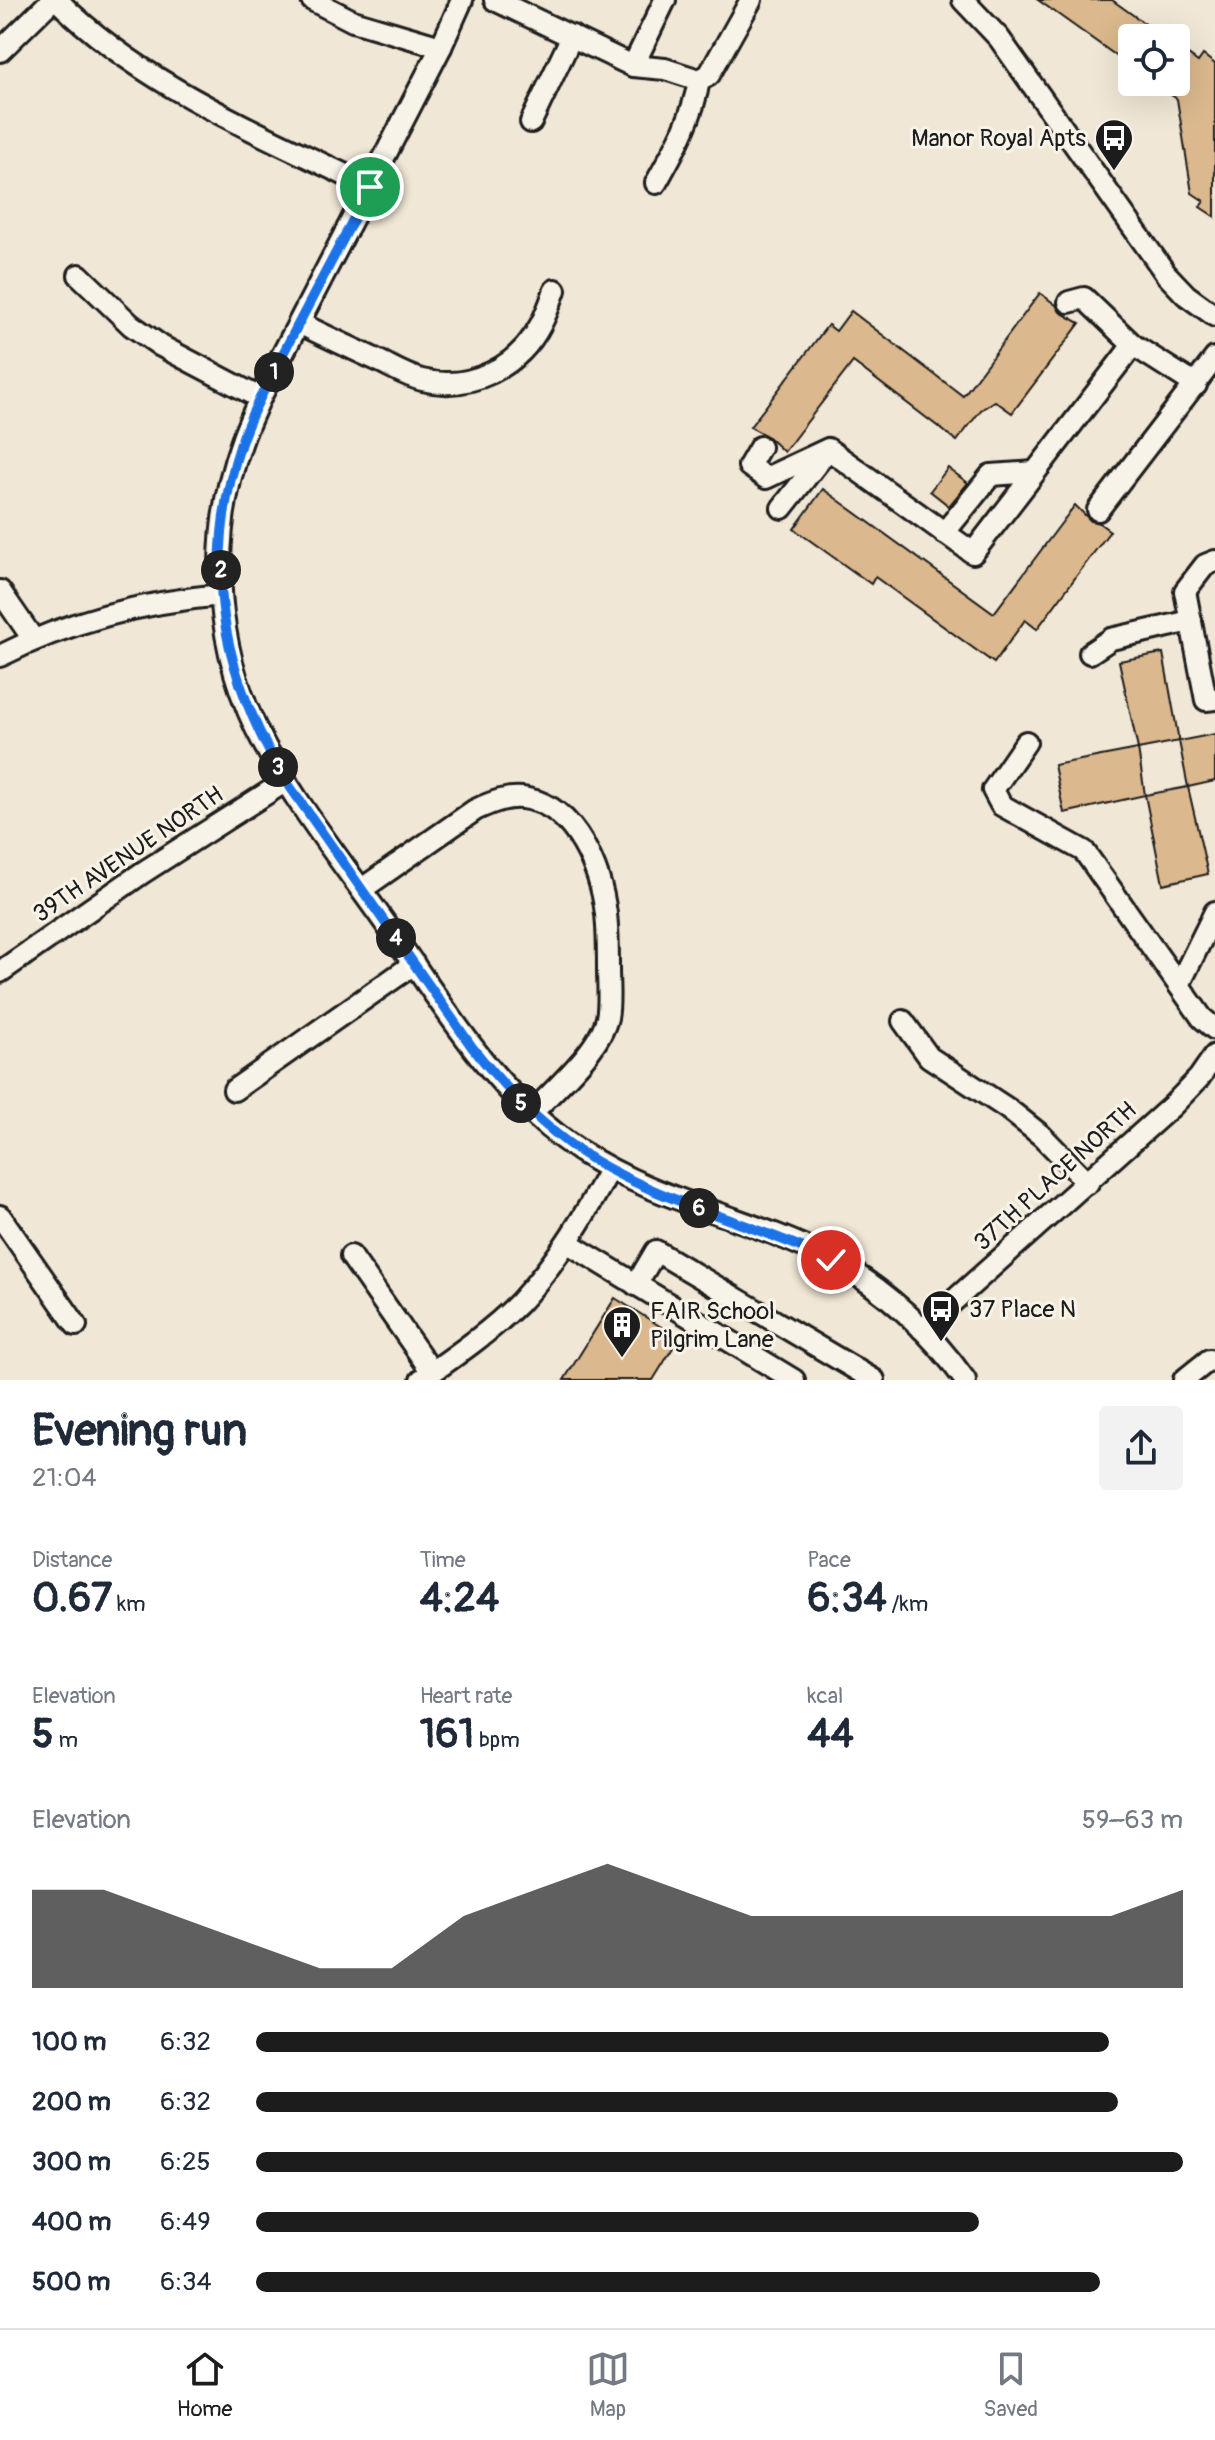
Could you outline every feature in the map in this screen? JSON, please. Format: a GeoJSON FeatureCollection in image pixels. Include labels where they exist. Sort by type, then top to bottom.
{"type":"FeatureCollection","features":[{"type":"Feature","properties":{"kind":"street"},"geometry":{"type":"LineString","coordinates":[[0,51],[54,0],[114,50],[155,78],[370,187]]}},
{"type":"Feature","properties":{"kind":"street"},"geometry":{"type":"LineString","coordinates":[[312,0],[353,21],[441,47]]}},
{"type":"Feature","properties":{"kind":"street"},"geometry":{"type":"LineString","coordinates":[[462,0],[370,187],[260,398],[241,442],[223,526],[221,595],[232,661],[245,703],[264,745],[286,781],[472,1047],[504,1087],[576,1149],[609,1170],[831,1260],[870,1283],[922,1329],[965,1380]]}},
{"type":"Feature","properties":{"kind":"street"},"geometry":{"type":"LineString","coordinates":[[495,0],[633,66],[665,69],[699,80],[709,75],[751,0]]}},
{"type":"Feature","properties":{"kind":"street"},"geometry":{"type":"LineString","coordinates":[[633,66],[665,0]]}},
{"type":"Feature","properties":{"kind":"street"},"geometry":{"type":"LineString","coordinates":[[963,0],[999,38],[1166,274],[1186,295],[1215,316]]}},
{"type":"Feature","properties":{"kind":"street"},"geometry":{"type":"LineString","coordinates":[[531,122],[572,36]]}},
{"type":"Feature","properties":{"kind":"street"},"geometry":{"type":"LineString","coordinates":[[656,183],[680,141],[695,103],[699,80]]}},
{"type":"Feature","properties":{"kind":"street"},"geometry":{"type":"LineString","coordinates":[[79,275],[131,325],[161,346],[260,398]]}},
{"type":"Feature","properties":{"kind":"street"},"geometry":{"type":"LineString","coordinates":[[299,323],[423,380],[446,383],[470,380],[493,373],[512,361],[529,344],[555,290]]}},
{"type":"Feature","properties":{"kind":"street"},"geometry":{"type":"LineString","coordinates":[[1069,302],[1084,298],[1133,345],[1196,385]]}},
{"type":"Feature","properties":{"kind":"street"},"geometry":{"type":"LineString","coordinates":[[828,449],[973,553],[1133,345]]}},
{"type":"Feature","properties":{"kind":"street"},"geometry":{"type":"LineString","coordinates":[[1098,510],[1215,358]]}},
{"type":"Feature","properties":{"kind":"street"},"geometry":{"type":"LineString","coordinates":[[760,447],[749,466],[766,478],[828,449]]}},
{"type":"Feature","properties":{"kind":"street"},"geometry":{"type":"LineString","coordinates":[[782,508],[828,449]]}},
{"type":"Feature","properties":{"kind":"street"},"geometry":{"type":"LineString","coordinates":[[944,533],[991,475],[1035,472]]}},
{"type":"Feature","properties":{"kind":"street"},"geometry":{"type":"LineString","coordinates":[[1215,561],[1205,565],[1185,591],[1206,700],[1215,699]]}},
{"type":"Feature","properties":{"kind":"street"},"geometry":{"type":"LineString","coordinates":[[0,591],[33,639]]}},
{"type":"Feature","properties":{"kind":"street"},"geometry":{"type":"LineString","coordinates":[[0,656],[33,639],[147,605],[221,595]]}},
{"type":"Feature","properties":{"kind":"street"},"geometry":{"type":"LineString","coordinates":[[1090,653],[1111,639],[1191,621]]}},
{"type":"Feature","properties":{"kind":"street"},"geometry":{"type":"LineString","coordinates":[[1026,742],[993,790],[1001,805],[1084,851],[1202,1018],[1215,1029]]}},
{"type":"Feature","properties":{"kind":"street","name":"39TH AVENUE NORTH"},"geometry":{"type":"LineString","coordinates":[[0,972],[180,847],[286,781]]}},
{"type":"Feature","properties":{"kind":"street"},"geometry":{"type":"LineString","coordinates":[[362,889],[475,810],[492,802],[510,798],[529,799],[561,815],[573,829],[599,883],[606,912],[607,1018],[599,1037],[586,1055],[532,1113]]}},
{"type":"Feature","properties":{"kind":"street"},"geometry":{"type":"LineString","coordinates":[[1179,985],[1215,912]]}},
{"type":"Feature","properties":{"kind":"street"},"geometry":{"type":"LineString","coordinates":[[234,1090],[414,964]]}},
{"type":"Feature","properties":{"kind":"street"},"geometry":{"type":"LineString","coordinates":[[903,1021],[929,1057],[1042,1136],[1088,1183]]}},
{"type":"Feature","properties":{"kind":"street","name":"37TH PLACE NORTH"},"geometry":{"type":"LineString","coordinates":[[922,1329],[1172,1106],[1199,1078],[1215,1055]]}},
{"type":"Feature","properties":{"kind":"street"},"geometry":{"type":"LineString","coordinates":[[351,1256],[427,1376],[517,1304],[568,1243],[609,1170]]}},
{"type":"Feature","properties":{"kind":"street"},"geometry":{"type":"LineString","coordinates":[[0,1216],[76,1325]]}},
{"type":"Feature","properties":{"kind":"street"},"geometry":{"type":"LineString","coordinates":[[568,1243],[794,1380]]}},
{"type":"Feature","properties":{"kind":"street"},"geometry":{"type":"LineString","coordinates":[[636,1285],[656,1251],[874,1380]]}},
{"type":"Feature","properties":{"kind":"street"},"geometry":{"type":"LineString","coordinates":[[1184,1380],[1209,1360]]}},
{"type":"Feature","properties":{"kind":"building"},"geometry":{"type":"Polygon","coordinates":[[[1038,0],[1112,0],[1145,24],[1118,24],[1118,57],[1038,0]]]}},
{"type":"Feature","properties":{"kind":"building"},"geometry":{"type":"Polygon","coordinates":[[[1203,55],[1215,64],[1215,217],[1200,207],[1204,201],[1192,193],[1177,99],[1173,96],[1190,96],[1190,56],[1198,62],[1203,55]]]}},
{"type":"Feature","properties":{"kind":"building"},"geometry":{"type":"Polygon","coordinates":[[[1040,293],[1060,312],[1080,323],[1012,413],[995,401],[981,410],[957,441],[853,362],[784,452],[767,436],[750,427],[828,325],[836,331],[851,311],[963,396],[1040,293]]]}},
{"type":"Feature","properties":{"kind":"building"},"geometry":{"type":"Polygon","coordinates":[[[948,468],[968,483],[949,506],[930,491],[948,468]]]}},
{"type":"Feature","properties":{"kind":"building"},"geometry":{"type":"Polygon","coordinates":[[[823,489],[994,613],[1075,505],[1091,521],[1110,531],[1037,629],[1025,620],[994,663],[875,577],[871,584],[794,529],[823,489]]]}},
{"type":"Feature","properties":{"kind":"building"},"geometry":{"type":"Polygon","coordinates":[[[1163,653],[1179,741],[1138,749],[1119,661],[1163,653]]]}},
{"type":"Feature","properties":{"kind":"building"},"geometry":{"type":"Polygon","coordinates":[[[1215,734],[1215,781],[1188,787],[1179,741],[1215,734]]]}},
{"type":"Feature","properties":{"kind":"building"},"geometry":{"type":"Polygon","coordinates":[[[1138,749],[1145,795],[1064,813],[1054,765],[1138,749]]]}},
{"type":"Feature","properties":{"kind":"building"},"geometry":{"type":"Polygon","coordinates":[[[1188,787],[1208,874],[1163,884],[1145,795],[1188,787]]]}},
{"type":"Feature","properties":{"kind":"building","name":"FAIR School Pilgrim Lane"},"geometry":{"type":"Polygon","coordinates":[[[615,1298],[679,1338],[653,1380],[564,1380],[615,1298]]]}},
{"type":"Feature","properties":{"kind":"place","name":"Manor Royal Apts"},"geometry":{"type":"Point","coordinates":[1114,172]}},
{"type":"Feature","properties":{"kind":"place","name":"37 Place N"},"geometry":{"type":"Point","coordinates":[941,1343]}},
{"type":"Feature","properties":{"kind":"place","name":"FAIR School Pilgrim Lane"},"geometry":{"type":"Point","coordinates":[622,1359]}},
{"type":"Feature","properties":{"kind":"route"},"geometry":{"type":"LineString","coordinates":[[370,187],[260,398],[241,442],[231,481],[223,526],[221,595],[232,661],[245,703],[264,745],[286,781],[472,1047],[504,1087],[576,1149],[609,1170],[831,1260]]}}]}
